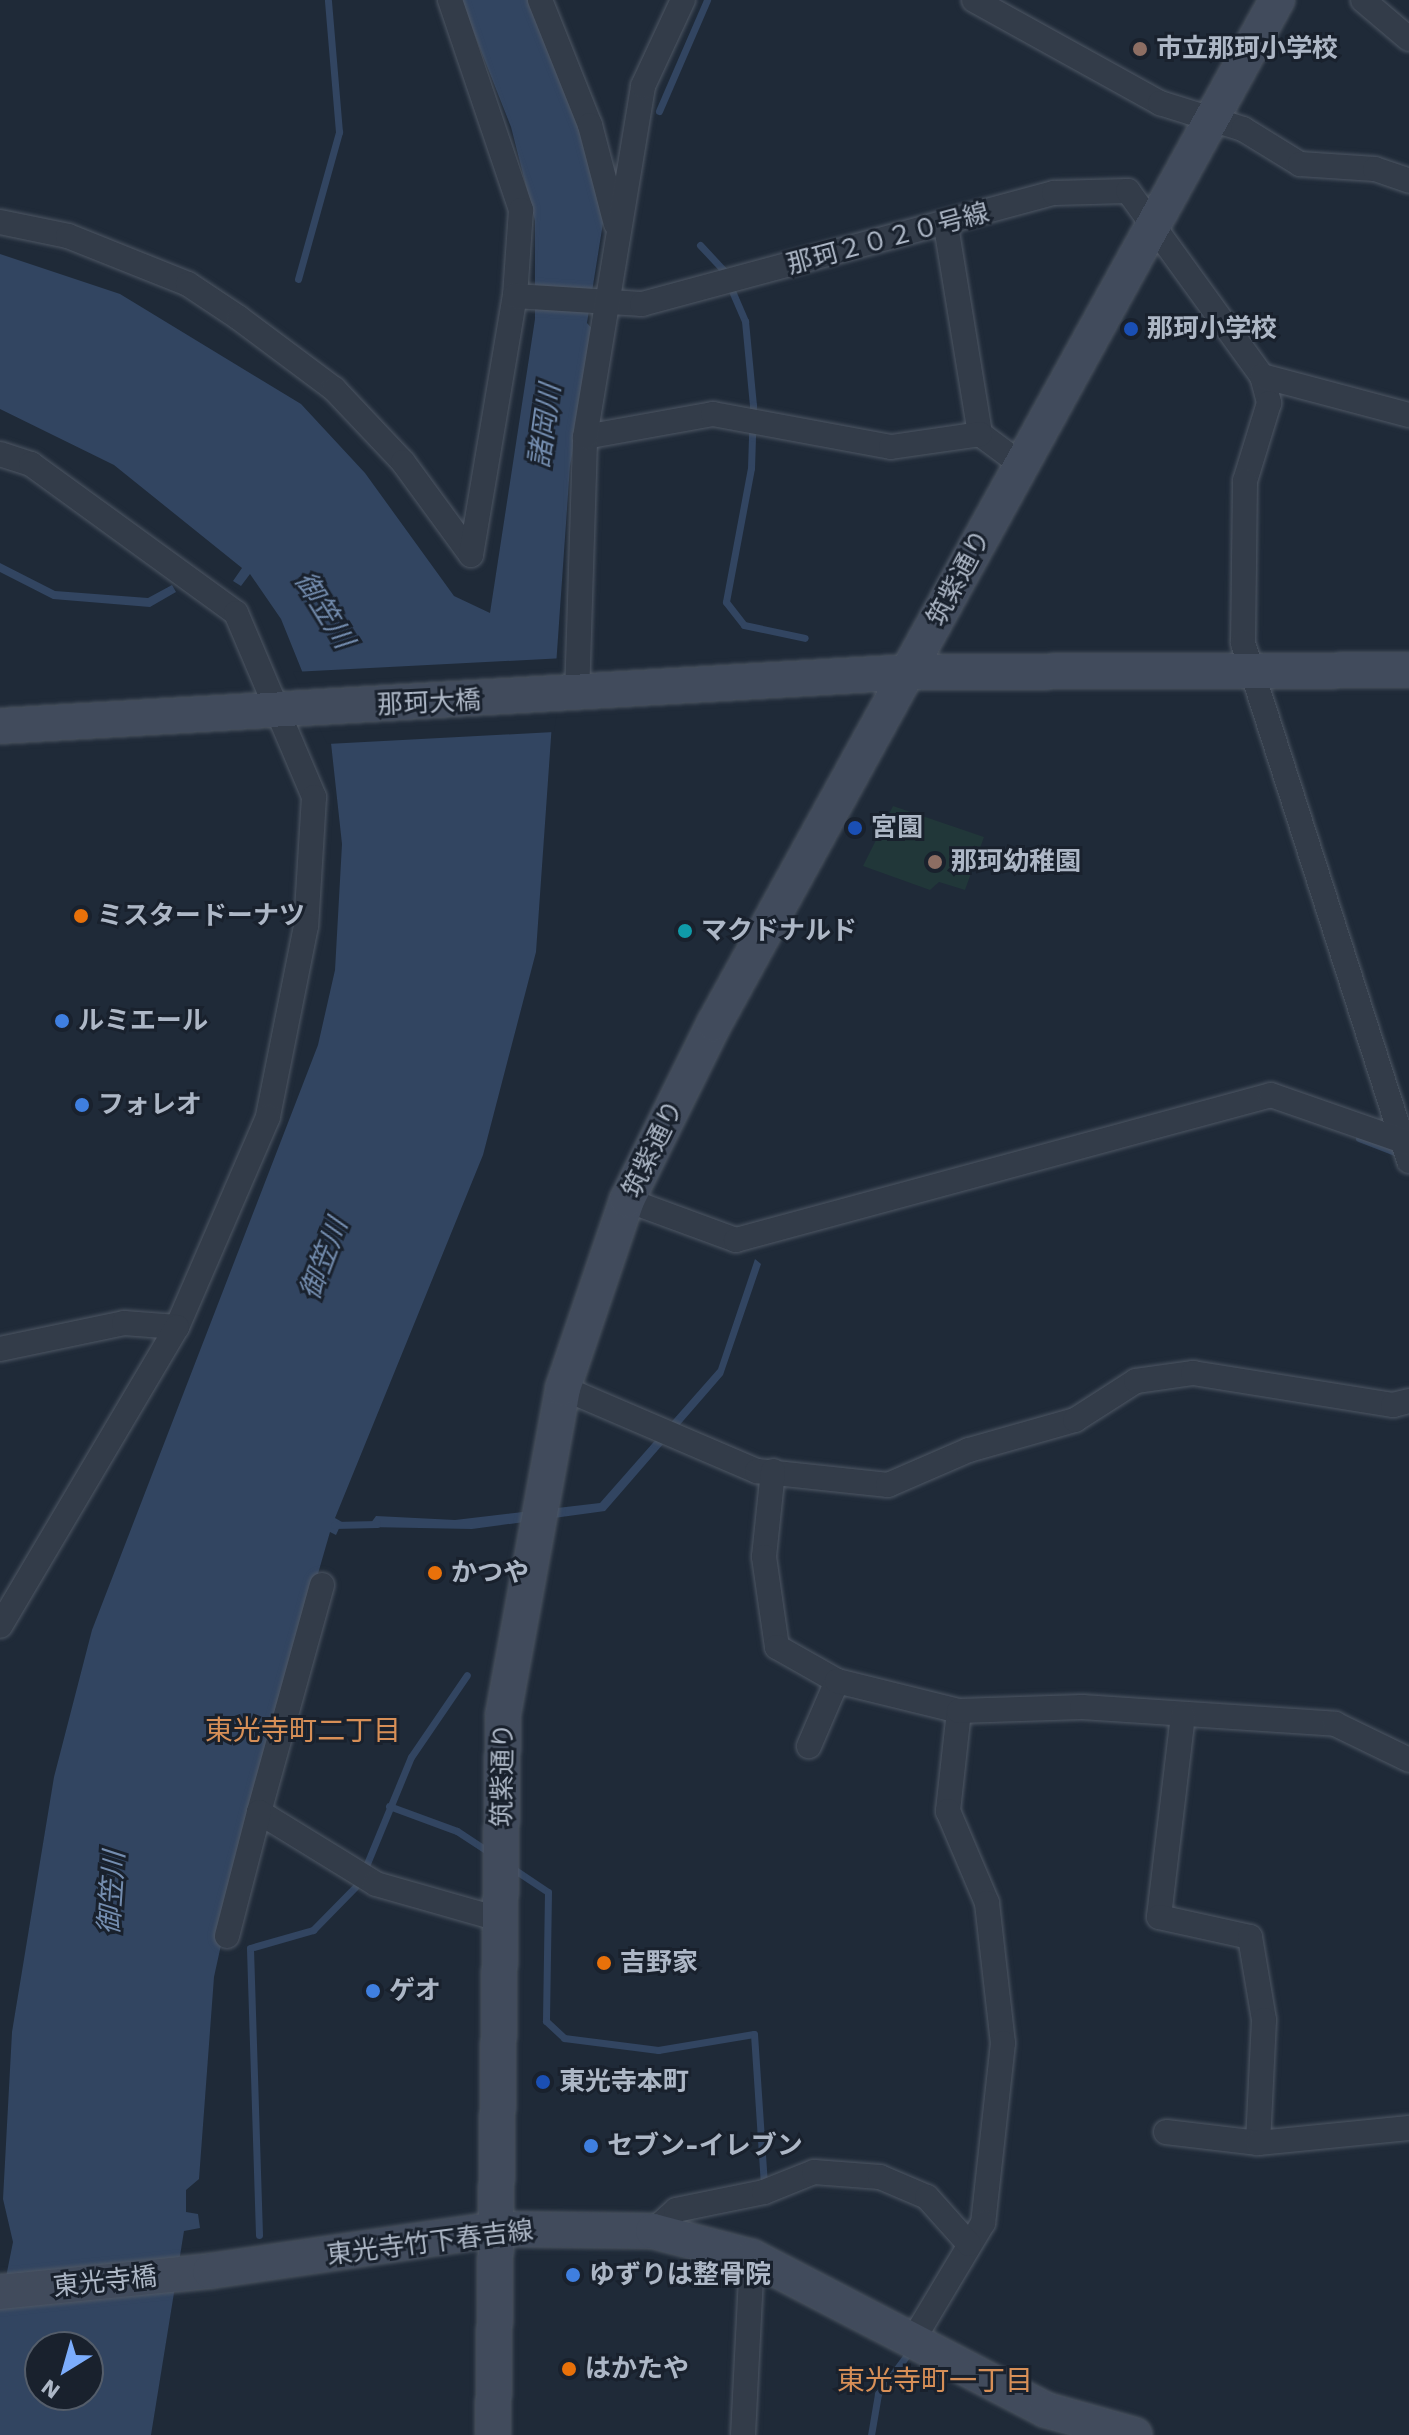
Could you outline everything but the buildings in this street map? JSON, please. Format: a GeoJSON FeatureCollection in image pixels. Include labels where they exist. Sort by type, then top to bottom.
{"type":"FeatureCollection","features":[{"type":"Feature","properties":{"kind":"street"},"geometry":{"type":"LineString","coordinates":[[0,222],[68,236],[162,273],[239,318],[334,389],[403,462],[471,555],[521,297],[521,210],[450,0]]}},
{"type":"Feature","properties":{"kind":"street"},"geometry":{"type":"LineString","coordinates":[[540,0],[590,125],[617,230]]}},
{"type":"Feature","properties":{"kind":"street"},"geometry":{"type":"LineString","coordinates":[[577,696],[585,437],[605,303],[643,86],[683,0]]}},
{"type":"Feature","properties":{"kind":"street"},"geometry":{"type":"LineString","coordinates":[[974,0],[1160,103],[1211,119],[1300,164],[1375,169],[1409,181]]}},
{"type":"Feature","properties":{"kind":"street","name":"筑紫通り"},"geometry":{"type":"LineString","coordinates":[[493,2435],[503,1715],[563,1388],[627,1200],[714,1024],[910,672],[1019,463],[1277,0]]}},
{"type":"Feature","properties":{"kind":"street"},"geometry":{"type":"LineString","coordinates":[[1363,0],[1409,39]]}},
{"type":"Feature","properties":{"kind":"street","name":"那珂２０２０号線"},"geometry":{"type":"LineString","coordinates":[[521,297],[642,304],[946,226],[1054,193],[1128,191],[1151,224]]}},
{"type":"Feature","properties":{"kind":"street"},"geometry":{"type":"LineString","coordinates":[[1151,224],[1262,376],[1269,403],[1245,481],[1239,594],[1252,670],[1407,1148]]}},
{"type":"Feature","properties":{"kind":"street"},"geometry":{"type":"LineString","coordinates":[[946,226],[980,434],[1019,463]]}},
{"type":"Feature","properties":{"kind":"street"},"geometry":{"type":"LineString","coordinates":[[1262,376],[1409,415]]}},
{"type":"Feature","properties":{"kind":"street"},"geometry":{"type":"LineString","coordinates":[[585,437],[713,414],[891,447],[980,434]]}},
{"type":"Feature","properties":{"kind":"street"},"geometry":{"type":"LineString","coordinates":[[0,454],[43,472],[236,613],[314,797],[306,926],[268,1117],[177,1327],[0,1626]]}},
{"type":"Feature","properties":{"kind":"street","name":"那珂大橋"},"geometry":{"type":"LineString","coordinates":[[0,726],[577,696],[910,672],[1409,670]]}},
{"type":"Feature","properties":{"kind":"street"},"geometry":{"type":"LineString","coordinates":[[627,1200],[736,1240],[1271,1095],[1407,1148]]}},
{"type":"Feature","properties":{"kind":"street"},"geometry":{"type":"LineString","coordinates":[[0,1349],[124,1323],[177,1327]]}},
{"type":"Feature","properties":{"kind":"street"},"geometry":{"type":"LineString","coordinates":[[563,1388],[757,1471],[888,1485],[969,1450],[1075,1420],[1136,1381],[1193,1373],[1393,1405],[1409,1401]]}},
{"type":"Feature","properties":{"kind":"street"},"geometry":{"type":"LineString","coordinates":[[773,1471],[764,1557],[777,1647],[837,1681],[959,1711],[1082,1707],[1335,1724],[1409,1760]]}},
{"type":"Feature","properties":{"kind":"street"},"geometry":{"type":"LineString","coordinates":[[227,1936],[322,1585]]}},
{"type":"Feature","properties":{"kind":"street"},"geometry":{"type":"LineString","coordinates":[[809,1746],[837,1681]]}},
{"type":"Feature","properties":{"kind":"street"},"geometry":{"type":"LineString","coordinates":[[913,2340],[983,2223],[1003,2043],[987,1903],[948,1811],[959,1711]]}},
{"type":"Feature","properties":{"kind":"street"},"geometry":{"type":"LineString","coordinates":[[1183,1715],[1159,1917],[1250,1937],[1264,2020],[1258,2143]]}},
{"type":"Feature","properties":{"kind":"street"},"geometry":{"type":"LineString","coordinates":[[259,1812],[376,1884],[502,1920]]}},
{"type":"Feature","properties":{"kind":"street"},"geometry":{"type":"LineString","coordinates":[[1166,2132],[1258,2143],[1409,2128]]}},
{"type":"Feature","properties":{"kind":"street"},"geometry":{"type":"LineString","coordinates":[[653,2231],[676,2210],[764,2192],[814,2172],[880,2177],[927,2197],[969,2244]]}},
{"type":"Feature","properties":{"kind":"street","name":"東光寺竹下春吉線"},"geometry":{"type":"LineString","coordinates":[[210,2271],[497,2229],[653,2231],[752,2257],[1046,2410],[1135,2435]]}},
{"type":"Feature","properties":{"kind":"street"},"geometry":{"type":"LineString","coordinates":[[743,2435],[752,2257]]}},
{"type":"Feature","properties":{"kind":"street","name":"東光寺橋"},"geometry":{"type":"LineString","coordinates":[[0,2292],[210,2271]]}},
{"type":"Feature","properties":{"kind":"green space"},"geometry":{"type":"Polygon","coordinates":[[[893,806],[984,837],[965,890],[939,882],[930,890],[863,866],[893,806]]]}},
{"type":"Feature","properties":{"kind":"water"},"geometry":{"type":"Polygon","coordinates":[[[461,0],[529,0],[575,105],[603,223],[587,323],[595,332],[570,466],[536,952],[483,1155],[335,1518],[342,1522],[336,1535],[330,1532],[252,1803],[214,1977],[199,2179],[186,2190],[186,2212],[198,2214],[200,2228],[184,2231],[151,2435],[0,2435],[0,2307],[13,2242],[3,2199],[12,2032],[54,1777],[92,1630],[318,1045],[335,970],[342,844],[331,743],[281,619],[250,574],[241,586],[233,581],[242,568],[114,465],[0,409],[0,254],[120,294],[301,404],[365,473],[454,596],[490,613],[535,319],[535,221],[511,127],[461,0]]]}},
{"type":"Feature","properties":{"kind":"water"},"geometry":{"type":"Polygon","coordinates":[[[0,563],[55,591],[148,598],[172,585],[176,592],[150,607],[53,599],[0,572],[0,563]]]}},
{"type":"Feature","properties":{"kind":"water"},"geometry":{"type":"Polygon","coordinates":[[[755,1259],[761,1264],[723,1375],[605,1511],[472,1529],[368,1527],[376,1516],[455,1520],[600,1503],[718,1369],[755,1259]]]}},
{"type":"Feature","properties":{"kind":"pier"},"geometry":{"type":"Polygon","coordinates":[[[565,658],[554,732],[327,744],[293,672],[565,658]]]}},
{"type":"Feature","properties":{"kind":"waterway"},"geometry":{"type":"LineString","coordinates":[[298,279],[339,132],[328,0]]}},
{"type":"Feature","properties":{"kind":"waterway"},"geometry":{"type":"LineString","coordinates":[[659,111],[707,0]]}},
{"type":"Feature","properties":{"kind":"waterway"},"geometry":{"type":"LineString","coordinates":[[700,245],[723,270],[745,321],[753,405],[751,468],[726,602],[744,625],[805,638]]}},
{"type":"Feature","properties":{"kind":"waterway"},"geometry":{"type":"LineString","coordinates":[[1359,1138],[1400,1154]]}},
{"type":"Feature","properties":{"kind":"waterway"},"geometry":{"type":"LineString","coordinates":[[334,1525],[377,1524]]}},
{"type":"Feature","properties":{"kind":"waterway"},"geometry":{"type":"LineString","coordinates":[[259,2235],[250,1948],[313,1930],[359,1883],[411,1757],[467,1675]]}},
{"type":"Feature","properties":{"kind":"waterway"},"geometry":{"type":"LineString","coordinates":[[389,1806],[457,1831],[492,1854]]}},
{"type":"Feature","properties":{"kind":"waterway"},"geometry":{"type":"LineString","coordinates":[[512,1868],[548,1892],[546,2021],[564,2038],[658,2050],[754,2034],[764,2185]]}},
{"type":"Feature","properties":{"kind":"waterway"},"geometry":{"type":"LineString","coordinates":[[871,2435],[878,2394],[910,2351]]}},
{"type":"Feature","properties":{"kind":"place","name":"市立那珂小学校"},"geometry":{"type":"Point","coordinates":[1140,49]}},
{"type":"Feature","properties":{"kind":"place","name":"那珂小学校"},"geometry":{"type":"Point","coordinates":[1131,329]}},
{"type":"Feature","properties":{"kind":"place","name":"宮園"},"geometry":{"type":"Point","coordinates":[855,828]}},
{"type":"Feature","properties":{"kind":"place","name":"那珂幼稚園"},"geometry":{"type":"Point","coordinates":[935,862]}},
{"type":"Feature","properties":{"kind":"place","name":"ミスタードーナツ"},"geometry":{"type":"Point","coordinates":[81,916]}},
{"type":"Feature","properties":{"kind":"place","name":"マクドナルド"},"geometry":{"type":"Point","coordinates":[685,931]}},
{"type":"Feature","properties":{"kind":"place","name":"ルミエール"},"geometry":{"type":"Point","coordinates":[62,1021]}},
{"type":"Feature","properties":{"kind":"place","name":"フォレオ"},"geometry":{"type":"Point","coordinates":[82,1105]}},
{"type":"Feature","properties":{"kind":"place","name":"かつや"},"geometry":{"type":"Point","coordinates":[435,1573]}},
{"type":"Feature","properties":{"kind":"place","name":"吉野家"},"geometry":{"type":"Point","coordinates":[604,1963]}},
{"type":"Feature","properties":{"kind":"place","name":"ゲオ"},"geometry":{"type":"Point","coordinates":[373,1991]}},
{"type":"Feature","properties":{"kind":"place","name":"東光寺本町"},"geometry":{"type":"Point","coordinates":[543,2082]}},
{"type":"Feature","properties":{"kind":"place","name":"セブン-イレブン"},"geometry":{"type":"Point","coordinates":[591,2146]}},
{"type":"Feature","properties":{"kind":"place","name":"ゆずりは整骨院"},"geometry":{"type":"Point","coordinates":[573,2275]}},
{"type":"Feature","properties":{"kind":"place","name":"はかたや"},"geometry":{"type":"Point","coordinates":[569,2369]}},
{"type":"Feature","properties":{"kind":"district","name":"東光寺町二丁目"},"geometry":{"type":"Point","coordinates":[303,1731]}},
{"type":"Feature","properties":{"kind":"district","name":"東光寺町一丁目"},"geometry":{"type":"Point","coordinates":[935,2381]}},
{"type":"Feature","properties":{"kind":"water label","name":"諸岡川"},"geometry":{"type":"Point","coordinates":[545,426]}},
{"type":"Feature","properties":{"kind":"water label","name":"御笠川"},"geometry":{"type":"Point","coordinates":[324,610]}},
{"type":"Feature","properties":{"kind":"water label","name":"御笠川"},"geometry":{"type":"Point","coordinates":[324,1259]}},
{"type":"Feature","properties":{"kind":"water label","name":"御笠川"},"geometry":{"type":"Point","coordinates":[112,1893]}}]}
